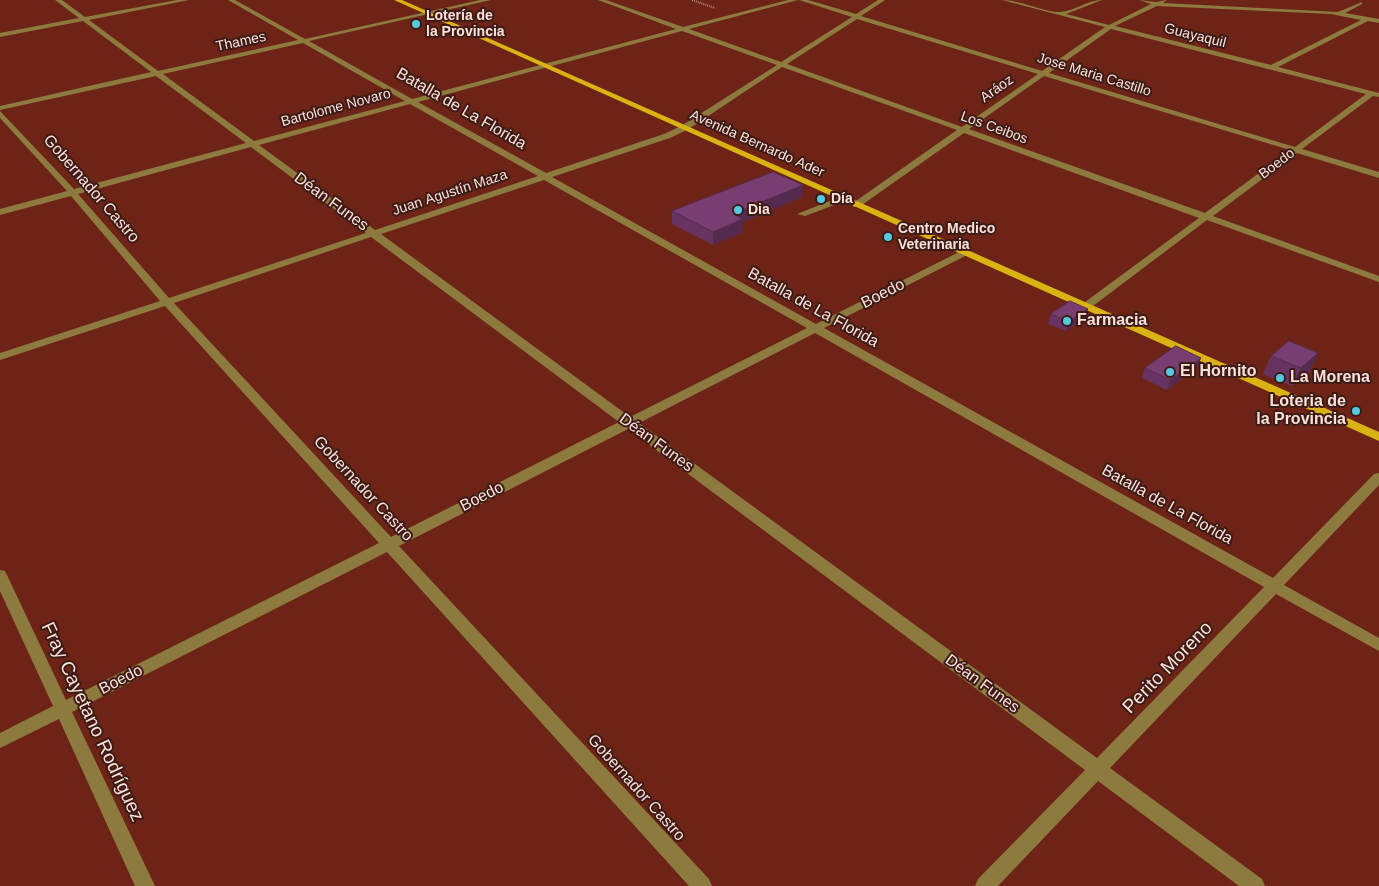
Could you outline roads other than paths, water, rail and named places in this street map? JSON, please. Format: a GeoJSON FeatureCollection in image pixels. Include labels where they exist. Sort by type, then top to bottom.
{"type":"FeatureCollection","features":[{"type":"Feature","properties":{"kind":"main road","name":"Avenida Bernardo Ader"},"geometry":{"type":"LineString","coordinates":[[397,0],[1379,437]]}},
{"type":"Feature","properties":{"kind":"street","name":"Déan Funes"},"geometry":{"type":"LineString","coordinates":[[58,0],[1255,886]]}},
{"type":"Feature","properties":{"kind":"street"},"geometry":{"type":"LineString","coordinates":[[0,35],[186,0]]}},
{"type":"Feature","properties":{"kind":"street","name":"Batalla de La Florida"},"geometry":{"type":"LineString","coordinates":[[231,0],[1379,645]]}},
{"type":"Feature","properties":{"kind":"street","name":"Thames"},"geometry":{"type":"LineString","coordinates":[[0,108],[488,0]]}},
{"type":"Feature","properties":{"kind":"street","name":"Los Ceibos"},"geometry":{"type":"LineString","coordinates":[[601,0],[1379,279]]}},
{"type":"Feature","properties":{"kind":"street","name":"Bartolome Novaro"},"geometry":{"type":"LineString","coordinates":[[0,212],[545,65],[795,0]]}},
{"type":"Feature","properties":{"kind":"street","name":"Jose Maria Castillo"},"geometry":{"type":"LineString","coordinates":[[802,0],[1379,175]]}},
{"type":"Feature","properties":{"kind":"street","name":"Juan Agustín Maza"},"geometry":{"type":"LineString","coordinates":[[0,357],[667,136],[684,128],[882,0]]}},
{"type":"Feature","properties":{"kind":"street","name":"Guayaquil"},"geometry":{"type":"LineString","coordinates":[[1005,0],[1376,94]]}},
{"type":"Feature","properties":{"kind":"street"},"geometry":{"type":"LineString","coordinates":[[1060,14],[1099,0]]}},
{"type":"Feature","properties":{"kind":"street"},"geometry":{"type":"LineString","coordinates":[[1142,0],[1340,13],[1379,21]]}},
{"type":"Feature","properties":{"kind":"street","name":"Aráoz"},"geometry":{"type":"LineString","coordinates":[[856,205],[1109,27],[1161,2]]}},
{"type":"Feature","properties":{"kind":"street"},"geometry":{"type":"LineString","coordinates":[[1340,13],[1360,3]]}},
{"type":"Feature","properties":{"kind":"street"},"geometry":{"type":"LineString","coordinates":[[1272,68],[1369,18]]}},
{"type":"Feature","properties":{"kind":"street","name":"Boedo"},"geometry":{"type":"LineString","coordinates":[[1085,307],[1296,150],[1376,94]]}},
{"type":"Feature","properties":{"kind":"street","name":"Gobernador Castro"},"geometry":{"type":"LineString","coordinates":[[0,113],[73,192],[166,302],[702,886]]}},
{"type":"Feature","properties":{"kind":"street"},"geometry":{"type":"LineString","coordinates":[[802,214],[842,199]]}},
{"type":"Feature","properties":{"kind":"street","name":"Boedo"},"geometry":{"type":"LineString","coordinates":[[0,741],[964,253]]}},
{"type":"Feature","properties":{"kind":"street","name":"Perito Moreno"},"geometry":{"type":"LineString","coordinates":[[985,886],[1379,477]]}},
{"type":"Feature","properties":{"kind":"street","name":"Fray Cayetano Rodríguez"},"geometry":{"type":"LineString","coordinates":[[0,575],[145,886]]}},
{"type":"Feature","properties":{"kind":"place","name":"Lotería de la Provincia"},"geometry":{"type":"Point","coordinates":[416,24]}},
{"type":"Feature","properties":{"kind":"place","name":"Día"},"geometry":{"type":"Point","coordinates":[821,199]}},
{"type":"Feature","properties":{"kind":"place","name":"Dia"},"geometry":{"type":"Point","coordinates":[738,210]}},
{"type":"Feature","properties":{"kind":"place","name":"Centro Medico Veterinaria"},"geometry":{"type":"Point","coordinates":[888,237]}},
{"type":"Feature","properties":{"kind":"place","name":"Farmacia"},"geometry":{"type":"Point","coordinates":[1067,321]}},
{"type":"Feature","properties":{"kind":"place","name":"El Hornito"},"geometry":{"type":"Point","coordinates":[1170,372]}},
{"type":"Feature","properties":{"kind":"place","name":"La Morena"},"geometry":{"type":"Point","coordinates":[1280,378]}},
{"type":"Feature","properties":{"kind":"place","name":"Loteria de la Provincia"},"geometry":{"type":"Point","coordinates":[1356,411]}}]}
